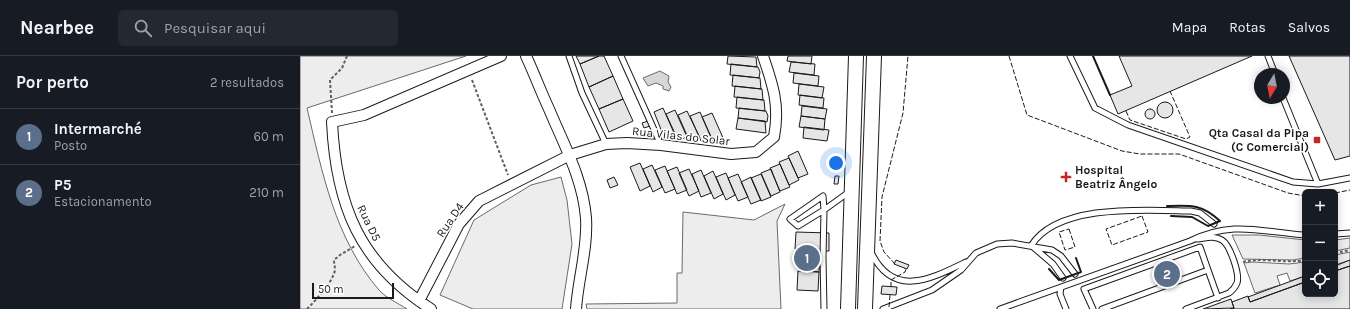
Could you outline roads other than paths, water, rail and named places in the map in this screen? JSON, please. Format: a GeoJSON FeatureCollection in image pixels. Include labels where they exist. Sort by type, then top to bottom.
{"type":"FeatureCollection","features":[{"type":"Feature","properties":{"kind":"main road"},"geometry":{"type":"LineString","coordinates":[[848,309],[856,56]]}},
{"type":"Feature","properties":{"kind":"main road"},"geometry":{"type":"LineString","coordinates":[[865,309],[874,56]]}},
{"type":"Feature","properties":{"kind":"street","name":"Rua D5"},"geometry":{"type":"LineString","coordinates":[[431,309],[403,290],[375,261],[362,242],[350,217],[338,183],[333,149],[332,122],[364,115],[501,56]]}},
{"type":"Feature","properties":{"kind":"street"},"geometry":{"type":"LineString","coordinates":[[526,56],[570,155],[581,186],[586,219],[584,255],[578,284],[576,309]]}},
{"type":"Feature","properties":{"kind":"street","name":"Rua Vilas do Solar"},"geometry":{"type":"LineString","coordinates":[[570,155],[606,144],[661,145],[732,154],[756,152],[774,137],[778,117],[772,82],[763,56]]}},
{"type":"Feature","properties":{"kind":"street","name":"Rua D4"},"geometry":{"type":"LineString","coordinates":[[419,302],[459,224],[479,201],[570,155]]}},
{"type":"Feature","properties":{"kind":"lane"},"geometry":{"type":"LineString","coordinates":[[568,56],[582,93],[606,144]]}},
{"type":"Feature","properties":{"kind":"lane"},"geometry":{"type":"LineString","coordinates":[[621,56],[661,145]]}},
{"type":"Feature","properties":{"kind":"lane"},"geometry":{"type":"LineString","coordinates":[[1070,56],[1095,108],[1122,122],[1293,182],[1318,184],[1350,178]]}},
{"type":"Feature","properties":{"kind":"lane"},"geometry":{"type":"LineString","coordinates":[[1268,56],[1273,68]]}},
{"type":"Feature","properties":{"kind":"lane"},"geometry":{"type":"LineString","coordinates":[[1285,104],[1318,184]]}},
{"type":"Feature","properties":{"kind":"lane"},"geometry":{"type":"LineString","coordinates":[[824,309],[824,210],[823,196],[790,219],[798,226],[824,210],[852,190]]}},
{"type":"Feature","properties":{"kind":"lane"},"geometry":{"type":"LineString","coordinates":[[1031,246],[1037,236],[1060,222],[1077,216],[1096,212],[1191,211],[1204,215],[1214,224]]}},
{"type":"Feature","properties":{"kind":"lane"},"geometry":{"type":"LineString","coordinates":[[1002,309],[1190,241],[1207,233],[1223,229],[1246,228],[1302,235]]}},
{"type":"Feature","properties":{"kind":"lane"},"geometry":{"type":"LineString","coordinates":[[1338,234],[1350,233]]}},
{"type":"Feature","properties":{"kind":"lane"},"geometry":{"type":"LineString","coordinates":[[1186,309],[1229,293],[1237,284],[1238,278],[1228,248],[1221,240],[1210,237],[1190,241]]}},
{"type":"Feature","properties":{"kind":"lane"},"geometry":{"type":"LineString","coordinates":[[868,244],[875,261],[888,274],[898,280],[911,282],[934,278],[968,260],[983,249],[997,244],[1012,242],[1052,250],[1061,256],[1075,274]]}},
{"type":"Feature","properties":{"kind":"lane"},"geometry":{"type":"LineString","coordinates":[[1031,246],[1053,264],[1063,278]]}},
{"type":"Feature","properties":{"kind":"lane"},"geometry":{"type":"LineString","coordinates":[[1093,309],[1084,289],[1200,247],[1218,298]]}},
{"type":"Feature","properties":{"kind":"lane"},"geometry":{"type":"LineString","coordinates":[[883,309],[932,290],[961,270],[968,260]]}},
{"type":"Feature","properties":{"kind":"lane"},"geometry":{"type":"LineString","coordinates":[[1102,309],[1208,270]]}},
{"type":"Feature","properties":{"kind":"lane"},"geometry":{"type":"LineString","coordinates":[[1060,287],[1060,294],[1066,309]]}},
{"type":"Feature","properties":{"kind":"place","name":"Qta Casal da Pipa (C Comercial)"},"geometry":{"type":"Point","coordinates":[1317,140]}},
{"type":"Feature","properties":{"kind":"place","name":"Hospital Beatriz Ângelo"},"geometry":{"type":"Point","coordinates":[1066,177]}},
{"type":"Feature","properties":{"kind":"place","name":"Intermarché"},"geometry":{"type":"Point","coordinates":[807,258]}},
{"type":"Feature","properties":{"kind":"place","name":"P5"},"geometry":{"type":"Point","coordinates":[1167,274]}}]}
